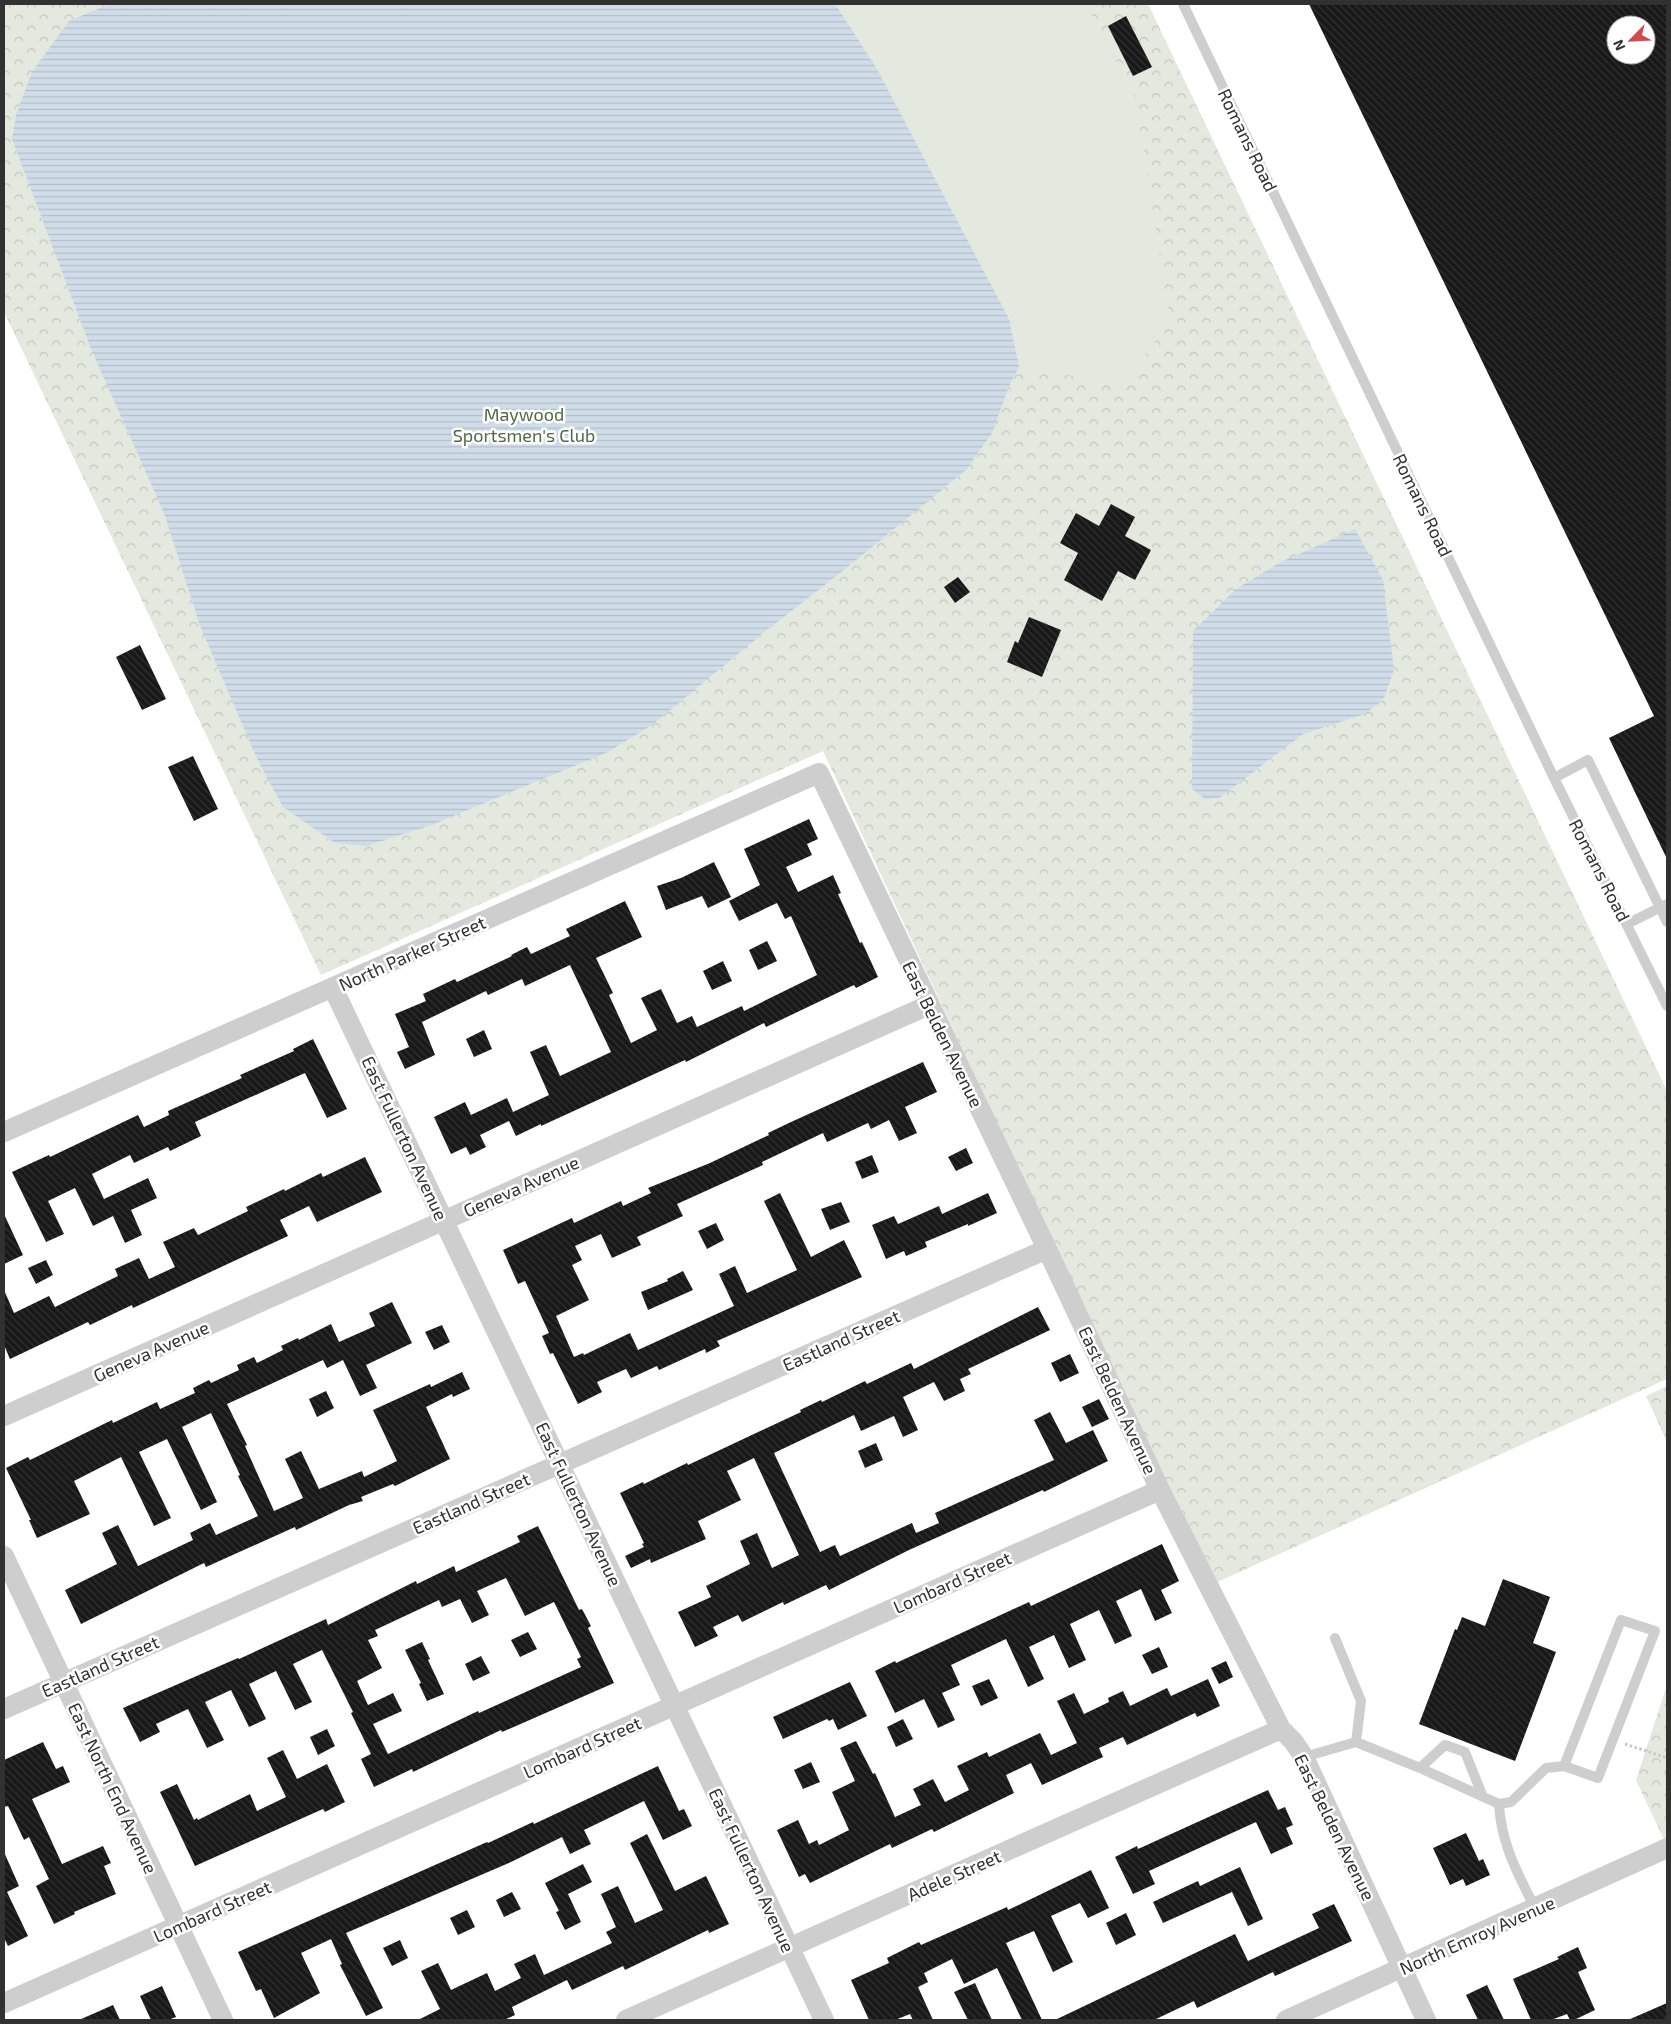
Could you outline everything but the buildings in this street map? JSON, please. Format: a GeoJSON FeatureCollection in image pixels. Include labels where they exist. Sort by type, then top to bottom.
{"type":"FeatureCollection","features":[{"type":"Feature","properties":{"kind":"street","name":"North Parker Street"},"geometry":{"type":"LineString","coordinates":[[4,1132],[819,773]]}},
{"type":"Feature","properties":{"kind":"street","name":"East Belden Avenue"},"geometry":{"type":"LineString","coordinates":[[819,773],[1160,1490],[1281,1729],[1293,1741],[1304,1757],[1426,2020]]}},
{"type":"Feature","properties":{"kind":"street","name":"East Fullerton Avenue"},"geometry":{"type":"LineString","coordinates":[[333,988],[824,2020]]}},
{"type":"Feature","properties":{"kind":"street","name":"Geneva Avenue"},"geometry":{"type":"LineString","coordinates":[[4,1416],[929,1004]]}},
{"type":"Feature","properties":{"kind":"street","name":"Eastland Street"},"geometry":{"type":"LineString","coordinates":[[4,1709],[1047,1249]]}},
{"type":"Feature","properties":{"kind":"street","name":"Lombard Street"},"geometry":{"type":"LineString","coordinates":[[4,2003],[1160,1490]]}},
{"type":"Feature","properties":{"kind":"street","name":"East North End Avenue"},"geometry":{"type":"LineString","coordinates":[[4,1556],[223,2020]]}},
{"type":"Feature","properties":{"kind":"street","name":"Adele Street"},"geometry":{"type":"LineString","coordinates":[[626,2020],[1281,1729]]}},
{"type":"Feature","properties":{"kind":"street","name":"North Emroy Avenue"},"geometry":{"type":"LineString","coordinates":[[1286,2020],[1667,1848]]}},
{"type":"Feature","properties":{"kind":"lane","name":"Romans Road"},"geometry":{"type":"LineString","coordinates":[[1183,4],[1554,778],[1667,1006]]}},
{"type":"Feature","properties":{"kind":"lane"},"geometry":{"type":"LineString","coordinates":[[1554,778],[1588,760],[1664,906],[1667,922]]}},
{"type":"Feature","properties":{"kind":"lane"},"geometry":{"type":"LineString","coordinates":[[1628,924],[1664,906]]}},
{"type":"Feature","properties":{"kind":"lane"},"geometry":{"type":"LineString","coordinates":[[1304,1757],[1356,1742],[1500,1804],[1511,1802],[1546,1768],[1564,1766],[1598,1778],[1655,1631],[1620,1620],[1564,1766]]}},
{"type":"Feature","properties":{"kind":"lane"},"geometry":{"type":"LineString","coordinates":[[1336,1638],[1361,1701],[1356,1742]]}},
{"type":"Feature","properties":{"kind":"lane"},"geometry":{"type":"LineString","coordinates":[[1420,1768],[1445,1745],[1465,1752],[1483,1796]]}},
{"type":"Feature","properties":{"kind":"lane"},"geometry":{"type":"LineString","coordinates":[[1500,1804],[1500,1824],[1504,1838],[1512,1861],[1534,1908]]}},
{"type":"Feature","properties":{"kind":"path"},"geometry":{"type":"LineString","coordinates":[[1613,1740],[1667,1758]]}},
{"type":"Feature","properties":{"kind":"path"},"geometry":{"type":"LineString","coordinates":[[1667,1773],[1667,1811]]}},
{"type":"Feature","properties":{"kind":"green space","name":"Maywood Sportsmen's Club"},"geometry":{"type":"Polygon","coordinates":[[[4,4],[1148,4],[1667,1091],[1667,1379],[1213,1584],[823,751],[321,975],[4,312],[4,4]]]}},
{"type":"Feature","properties":{"kind":"green space"},"geometry":{"type":"Polygon","coordinates":[[[835,4],[1086,4],[1135,97],[1170,319],[1126,385],[1019,367],[1009,319],[877,69],[835,4]]]}},
{"type":"Feature","properties":{"kind":"green space"},"geometry":{"type":"Polygon","coordinates":[[[1667,1386],[1667,1442],[1646,1396],[1667,1386]]]}},
{"type":"Feature","properties":{"kind":"green space"},"geometry":{"type":"Polygon","coordinates":[[[1667,1685],[1667,1846],[1636,1780],[1667,1685]]]}},
{"type":"Feature","properties":{"kind":"shaded area"},"geometry":{"type":"Polygon","coordinates":[[[110,4],[835,4],[877,69],[1009,319],[1019,367],[1009,386],[992,433],[966,470],[652,725],[608,752],[429,826],[366,846],[335,843],[283,807],[258,761],[200,626],[164,513],[91,349],[12,139],[16,115],[32,72],[69,21],[110,4]]]}},
{"type":"Feature","properties":{"kind":"shaded area"},"geometry":{"type":"Polygon","coordinates":[[[1355,529],[1383,580],[1394,670],[1384,698],[1365,714],[1303,734],[1219,798],[1205,799],[1192,789],[1193,631],[1236,589],[1279,563],[1355,529]]]}}]}
